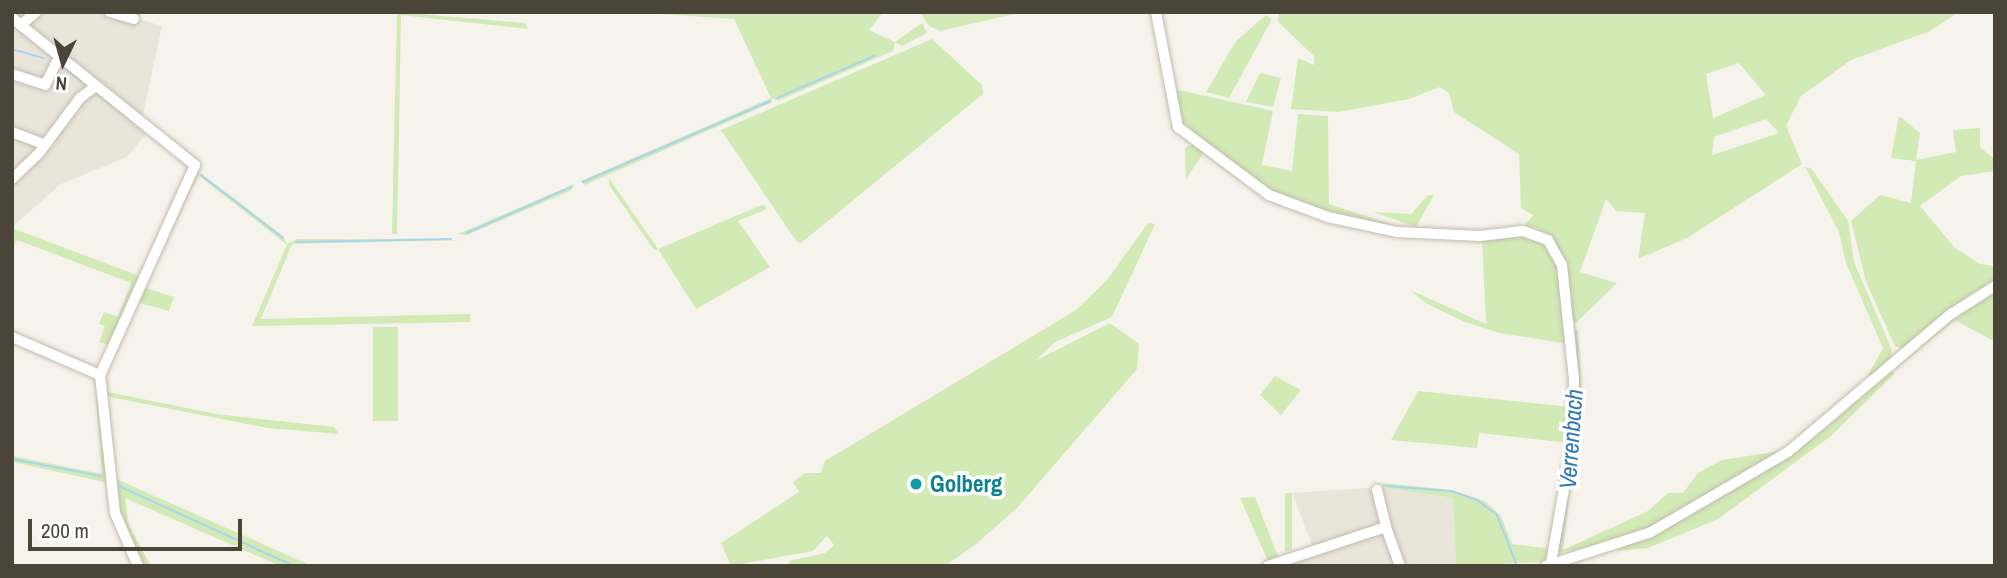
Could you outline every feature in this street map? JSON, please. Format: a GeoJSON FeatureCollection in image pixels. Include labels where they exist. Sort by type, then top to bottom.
{"type":"FeatureCollection","features":[{"type":"Feature","properties":{"kind":"street"},"geometry":{"type":"LineString","coordinates":[[21,25],[36,12]]}},
{"type":"Feature","properties":{"kind":"street"},"geometry":{"type":"LineString","coordinates":[[110,12],[134,19]]}},
{"type":"Feature","properties":{"kind":"street"},"geometry":{"type":"LineString","coordinates":[[1156,12],[1175,118],[1191,140],[1269,195],[1328,217],[1417,234],[1480,236],[1523,231],[1548,240],[1562,265],[1574,379],[1572,444],[1548,564],[1651,532],[1788,452],[1951,314],[1995,286]]}},
{"type":"Feature","properties":{"kind":"street"},"geometry":{"type":"LineString","coordinates":[[12,18],[195,165],[100,375],[115,513],[138,566]]}},
{"type":"Feature","properties":{"kind":"street"},"geometry":{"type":"LineString","coordinates":[[12,74],[45,85],[59,57]]}},
{"type":"Feature","properties":{"kind":"street"},"geometry":{"type":"LineString","coordinates":[[12,179],[80,98],[96,86]]}},
{"type":"Feature","properties":{"kind":"street"},"geometry":{"type":"LineString","coordinates":[[12,132],[44,144]]}},
{"type":"Feature","properties":{"kind":"street"},"geometry":{"type":"LineString","coordinates":[[12,337],[100,375]]}},
{"type":"Feature","properties":{"kind":"street"},"geometry":{"type":"LineString","coordinates":[[1377,490],[1386,527],[1400,566]]}},
{"type":"Feature","properties":{"kind":"street"},"geometry":{"type":"LineString","coordinates":[[1268,566],[1386,527]]}},
{"type":"Feature","properties":{"kind":"shaded area"},"geometry":{"type":"Polygon","coordinates":[[[12,12],[140,12],[139,19],[162,26],[142,119],[149,131],[127,157],[61,184],[12,227],[12,12]]]}},
{"type":"Feature","properties":{"kind":"shaded area"},"geometry":{"type":"Polygon","coordinates":[[[1382,487],[1453,498],[1456,566],[1256,566],[1312,545],[1292,493],[1382,487]]]}},
{"type":"Feature","properties":{"kind":"green space"},"geometry":{"type":"Polygon","coordinates":[[[397,12],[525,23],[528,29],[401,15],[397,234],[392,234],[397,12]]]}},
{"type":"Feature","properties":{"kind":"green space"},"geometry":{"type":"Polygon","coordinates":[[[631,12],[883,12],[869,30],[895,42],[893,51],[778,101],[772,98],[771,103],[585,185],[581,181],[771,98],[734,19],[631,12]]]}},
{"type":"Feature","properties":{"kind":"green space"},"geometry":{"type":"Polygon","coordinates":[[[920,12],[1024,12],[940,31],[929,26],[920,12]]]}},
{"type":"Feature","properties":{"kind":"green space"},"geometry":{"type":"Polygon","coordinates":[[[1279,12],[1959,12],[1930,31],[1851,60],[1801,96],[1786,126],[1802,164],[1687,238],[1638,259],[1645,213],[1616,211],[1606,199],[1580,272],[1617,283],[1576,323],[1572,321],[1550,238],[1537,228],[1524,226],[1533,215],[1521,208],[1519,154],[1454,112],[1449,93],[1440,87],[1409,99],[1338,112],[1291,109],[1298,58],[1314,65],[1314,56],[1278,22],[1279,12]],[[1739,63],[1706,74],[1713,118],[1766,95],[1739,63]],[[1766,119],[1714,137],[1712,155],[1779,133],[1766,119]]]}},
{"type":"Feature","properties":{"kind":"green space"},"geometry":{"type":"Polygon","coordinates":[[[1266,15],[1272,19],[1229,98],[1206,92],[1236,41],[1266,15]]]}},
{"type":"Feature","properties":{"kind":"green space"},"geometry":{"type":"Polygon","coordinates":[[[922,23],[927,33],[902,46],[895,42],[922,23]]]}},
{"type":"Feature","properties":{"kind":"green space"},"geometry":{"type":"Polygon","coordinates":[[[932,39],[982,85],[983,94],[801,243],[797,242],[721,130],[932,39]]]}},
{"type":"Feature","properties":{"kind":"green space"},"geometry":{"type":"Polygon","coordinates":[[[1260,73],[1281,78],[1273,107],[1246,102],[1260,73]]]}},
{"type":"Feature","properties":{"kind":"green space"},"geometry":{"type":"Polygon","coordinates":[[[1179,90],[1273,111],[1262,165],[1292,171],[1298,114],[1328,116],[1329,204],[1415,232],[1329,215],[1270,192],[1181,127],[1174,94],[1179,90]]]}},
{"type":"Feature","properties":{"kind":"green space"},"geometry":{"type":"Polygon","coordinates":[[[1899,116],[1920,133],[1916,160],[1956,152],[1953,130],[1980,128],[1980,147],[1995,160],[1995,171],[1961,176],[1920,206],[1955,248],[1980,264],[1995,266],[1995,284],[1904,349],[1895,346],[1866,282],[1851,221],[1880,195],[1911,203],[1916,161],[1891,158],[1899,116]]]}},
{"type":"Feature","properties":{"kind":"green space"},"geometry":{"type":"Polygon","coordinates":[[[1192,144],[1204,152],[1186,179],[1185,148],[1192,144]]]}},
{"type":"Feature","properties":{"kind":"green space"},"geometry":{"type":"Polygon","coordinates":[[[1805,167],[1811,168],[1848,221],[1854,262],[1891,348],[1892,358],[1871,378],[1868,375],[1883,348],[1846,263],[1839,232],[1805,167]]]}},
{"type":"Feature","properties":{"kind":"green space"},"geometry":{"type":"Polygon","coordinates":[[[198,171],[282,235],[287,244],[297,239],[466,240],[292,244],[261,319],[470,314],[470,322],[252,326],[287,245],[198,175],[145,288],[174,297],[169,311],[140,303],[139,294],[198,171]]]}},
{"type":"Feature","properties":{"kind":"green space"},"geometry":{"type":"Polygon","coordinates":[[[609,178],[658,249],[654,250],[609,185],[609,178]]]}},
{"type":"Feature","properties":{"kind":"green space"},"geometry":{"type":"Polygon","coordinates":[[[574,184],[572,190],[467,235],[458,234],[574,184]]]}},
{"type":"Feature","properties":{"kind":"green space"},"geometry":{"type":"Polygon","coordinates":[[[1428,195],[1434,195],[1416,227],[1373,212],[1411,214],[1428,195]]]}},
{"type":"Feature","properties":{"kind":"green space"},"geometry":{"type":"Polygon","coordinates":[[[764,204],[767,209],[738,221],[770,267],[696,309],[658,249],[764,204]]]}},
{"type":"Feature","properties":{"kind":"green space"},"geometry":{"type":"Polygon","coordinates":[[[1148,223],[1155,224],[1112,317],[1055,342],[1035,361],[1110,323],[1139,344],[1137,369],[1017,508],[976,544],[945,566],[790,566],[789,561],[825,553],[834,545],[827,536],[813,551],[731,566],[721,543],[799,492],[793,482],[805,473],[821,473],[825,461],[1076,310],[1107,280],[1148,223]]]}},
{"type":"Feature","properties":{"kind":"green space"},"geometry":{"type":"Polygon","coordinates":[[[12,228],[142,277],[111,346],[99,342],[105,326],[99,324],[104,312],[118,317],[131,283],[17,240],[12,251],[12,228]]]}},
{"type":"Feature","properties":{"kind":"green space"},"geometry":{"type":"Polygon","coordinates":[[[1523,233],[1536,235],[1555,253],[1569,344],[1500,333],[1465,322],[1427,304],[1410,290],[1486,324],[1482,238],[1523,233]]]}},
{"type":"Feature","properties":{"kind":"green space"},"geometry":{"type":"Polygon","coordinates":[[[1995,290],[1995,342],[1955,320],[1957,312],[1995,290]]]}},
{"type":"Feature","properties":{"kind":"green space"},"geometry":{"type":"Polygon","coordinates":[[[1949,319],[1955,320],[1897,367],[1900,360],[1949,319]]]}},
{"type":"Feature","properties":{"kind":"green space"},"geometry":{"type":"Polygon","coordinates":[[[373,327],[398,327],[398,421],[373,421],[373,327]]]}},
{"type":"Feature","properties":{"kind":"green space"},"geometry":{"type":"Polygon","coordinates":[[[1578,327],[1582,389],[1563,550],[1648,511],[1668,493],[1683,493],[1698,473],[1722,460],[1787,450],[1679,516],[1624,540],[1557,553],[1566,499],[1578,327]]]}},
{"type":"Feature","properties":{"kind":"green space"},"geometry":{"type":"Polygon","coordinates":[[[1891,370],[1895,373],[1831,436],[1718,519],[1648,548],[1617,551],[1789,454],[1830,425],[1891,370]]]}},
{"type":"Feature","properties":{"kind":"green space"},"geometry":{"type":"Polygon","coordinates":[[[1275,376],[1301,390],[1281,415],[1260,395],[1275,376]]]}},
{"type":"Feature","properties":{"kind":"green space"},"geometry":{"type":"Polygon","coordinates":[[[1418,391],[1571,407],[1569,443],[1479,433],[1477,448],[1391,440],[1418,391]]]}},
{"type":"Feature","properties":{"kind":"green space"},"geometry":{"type":"Polygon","coordinates":[[[108,392],[216,414],[334,427],[339,434],[268,428],[105,396],[108,392]]]}},
{"type":"Feature","properties":{"kind":"green space"},"geometry":{"type":"Polygon","coordinates":[[[96,397],[101,398],[109,483],[12,462],[12,456],[102,474],[96,397]]]}},
{"type":"Feature","properties":{"kind":"green space"},"geometry":{"type":"Polygon","coordinates":[[[114,478],[312,566],[280,566],[125,498],[129,526],[151,566],[141,566],[123,531],[114,478]]]}},
{"type":"Feature","properties":{"kind":"green space"},"geometry":{"type":"Polygon","coordinates":[[[1382,483],[1452,490],[1485,501],[1501,516],[1512,544],[1550,549],[1545,562],[1456,566],[1453,498],[1382,487],[1382,483]]]}},
{"type":"Feature","properties":{"kind":"green space"},"geometry":{"type":"Polygon","coordinates":[[[1285,493],[1292,493],[1292,551],[1285,551],[1285,493]]]}},
{"type":"Feature","properties":{"kind":"green space"},"geometry":{"type":"Polygon","coordinates":[[[1255,497],[1278,557],[1268,561],[1240,498],[1255,497]]]}},
{"type":"Feature","properties":{"kind":"waterway"},"geometry":{"type":"LineString","coordinates":[[12,49],[44,58]]}},
{"type":"Feature","properties":{"kind":"waterway"},"geometry":{"type":"LineString","coordinates":[[777,98],[874,56]]}},
{"type":"Feature","properties":{"kind":"waterway"},"geometry":{"type":"LineString","coordinates":[[62,66],[81,81]]}},
{"type":"Feature","properties":{"kind":"waterway"},"geometry":{"type":"LineString","coordinates":[[95,92],[135,123]]}},
{"type":"Feature","properties":{"kind":"waterway"},"geometry":{"type":"LineString","coordinates":[[583,182],[770,101]]}},
{"type":"Feature","properties":{"kind":"waterway"},"geometry":{"type":"LineString","coordinates":[[201,175],[283,238]]}},
{"type":"Feature","properties":{"kind":"waterway"},"geometry":{"type":"LineString","coordinates":[[467,233],[571,187]]}},
{"type":"Feature","properties":{"kind":"waterway"},"geometry":{"type":"LineString","coordinates":[[296,242],[451,239]]}},
{"type":"Feature","properties":{"kind":"waterway","name":"Verrenbach"},"geometry":{"type":"LineString","coordinates":[[1554,241],[1562,255]]}},
{"type":"Feature","properties":{"kind":"waterway","name":"Verrenbach"},"geometry":{"type":"LineString","coordinates":[[1571,301],[1573,320]]}},
{"type":"Feature","properties":{"kind":"waterway","name":"Verrenbach"},"geometry":{"type":"LineString","coordinates":[[1576,331],[1578,368]]}},
{"type":"Feature","properties":{"kind":"waterway"},"geometry":{"type":"LineString","coordinates":[[12,459],[100,476]]}},
{"type":"Feature","properties":{"kind":"waterway"},"geometry":{"type":"LineString","coordinates":[[119,486],[294,566]]}},
{"type":"Feature","properties":{"kind":"waterway"},"geometry":{"type":"LineString","coordinates":[[1386,486],[1451,491],[1477,500],[1497,515],[1517,566]]}},
{"type":"Feature","properties":{"kind":"waterway","name":"Verrenbach"},"geometry":{"type":"LineString","coordinates":[[1559,548],[1567,503]]}},
{"type":"Feature","properties":{"kind":"place","name":"Golberg"},"geometry":{"type":"Point","coordinates":[916,484]}}]}
